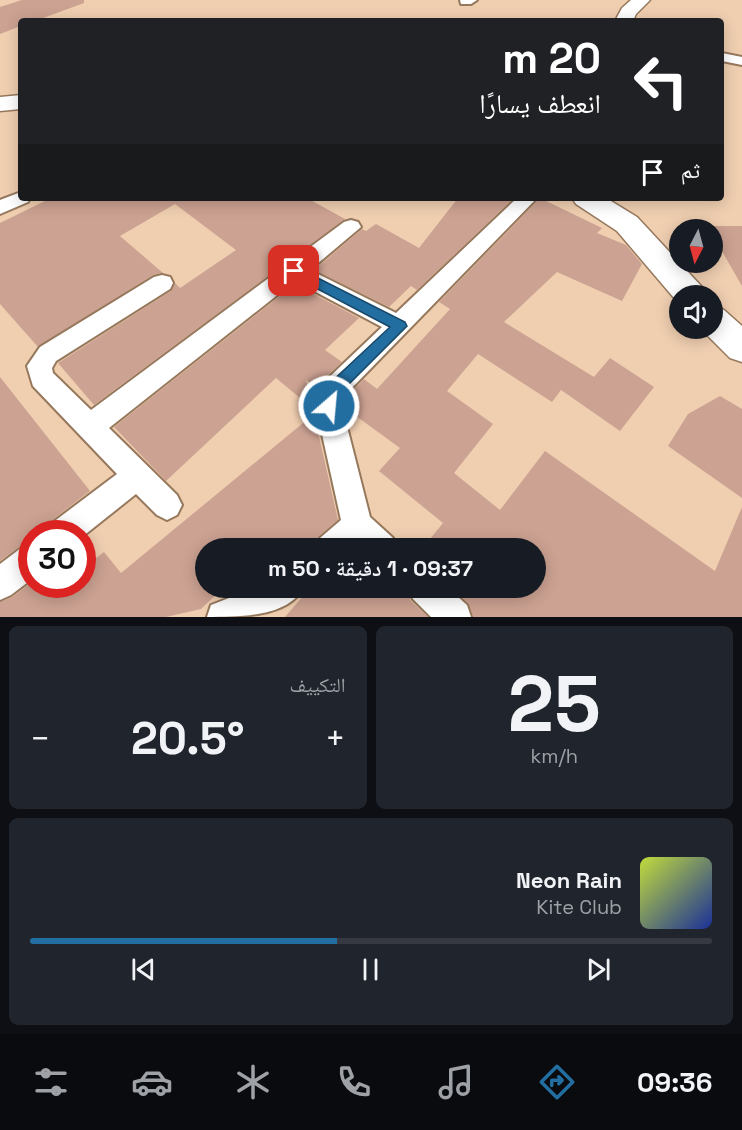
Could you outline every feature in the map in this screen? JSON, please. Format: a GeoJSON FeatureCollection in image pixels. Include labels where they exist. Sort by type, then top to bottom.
{"type":"FeatureCollection","features":[{"type":"Feature","properties":{"kind":"main road"},"geometry":{"type":"LineString","coordinates":[[0,104],[18,102]]}},
{"type":"Feature","properties":{"kind":"main road"},"geometry":{"type":"LineString","coordinates":[[591,201],[627,224],[681,285]]}},
{"type":"Feature","properties":{"kind":"main road"},"geometry":{"type":"LineString","coordinates":[[723,330],[742,348]]}},
{"type":"Feature","properties":{"kind":"street"},"geometry":{"type":"LineString","coordinates":[[724,58],[742,62]]}},
{"type":"Feature","properties":{"kind":"street"},"geometry":{"type":"LineString","coordinates":[[0,208],[18,199]]}},
{"type":"Feature","properties":{"kind":"street"},"geometry":{"type":"LineString","coordinates":[[370,538],[357,526],[329,406],[332,391],[525,201]]}},
{"type":"Feature","properties":{"kind":"street"},"geometry":{"type":"LineString","coordinates":[[90,427],[351,227]]}},
{"type":"Feature","properties":{"kind":"street"},"geometry":{"type":"LineString","coordinates":[[294,271],[400,326]]}},
{"type":"Feature","properties":{"kind":"street"},"geometry":{"type":"LineString","coordinates":[[162,283],[48,354],[39,366],[42,378],[167,505]]}},
{"type":"Feature","properties":{"kind":"street"},"geometry":{"type":"LineString","coordinates":[[81,520],[138,475]]}},
{"type":"Feature","properties":{"kind":"street"},"geometry":{"type":"LineString","coordinates":[[343,538],[357,526]]}},
{"type":"Feature","properties":{"kind":"street"},"geometry":{"type":"LineString","coordinates":[[0,584],[18,570]]}},
{"type":"Feature","properties":{"kind":"street"},"geometry":{"type":"LineString","coordinates":[[223,617],[249,609],[269,598]]}},
{"type":"Feature","properties":{"kind":"street"},"geometry":{"type":"LineString","coordinates":[[435,598],[455,617]]}},
{"type":"Feature","properties":{"kind":"building"},"geometry":{"type":"Polygon","coordinates":[[[22,0],[84,0],[84,3],[43,18],[18,18],[18,27],[0,34],[0,7],[22,0]]]}},
{"type":"Feature","properties":{"kind":"building"},"geometry":{"type":"Polygon","coordinates":[[[45,201],[312,201],[345,219],[94,405],[58,363],[171,291],[175,283],[180,288],[236,250],[175,204],[120,236],[163,273],[153,275],[38,347],[0,304],[0,223],[45,201]]]}},
{"type":"Feature","properties":{"kind":"building"},"geometry":{"type":"Polygon","coordinates":[[[456,201],[511,201],[417,290],[411,286],[389,307],[314,270],[362,229],[366,231],[376,224],[419,248],[456,201]]]}},
{"type":"Feature","properties":{"kind":"building"},"geometry":{"type":"Polygon","coordinates":[[[537,201],[546,201],[602,228],[597,233],[626,245],[642,264],[622,301],[557,272],[504,322],[594,377],[610,358],[654,387],[620,431],[561,390],[552,402],[478,354],[447,391],[493,424],[454,473],[500,510],[545,451],[715,571],[742,507],[742,617],[473,617],[468,603],[462,598],[546,598],[546,538],[431,538],[443,523],[379,471],[400,448],[345,408],[346,397],[364,379],[377,389],[450,309],[439,302],[537,201]]]}},
{"type":"Feature","properties":{"kind":"building"},"geometry":{"type":"Polygon","coordinates":[[[723,226],[742,226],[742,286],[723,253],[723,226]]]}},
{"type":"Feature","properties":{"kind":"building"},"geometry":{"type":"Polygon","coordinates":[[[295,284],[359,318],[325,350],[342,362],[321,381],[319,390],[306,380],[312,408],[276,378],[166,481],[114,427],[295,284]]]}},
{"type":"Feature","properties":{"kind":"building"},"geometry":{"type":"Polygon","coordinates":[[[0,377],[90,491],[52,520],[18,520],[18,548],[0,561],[0,377]]]}},
{"type":"Feature","properties":{"kind":"building"},"geometry":{"type":"Polygon","coordinates":[[[720,396],[742,409],[742,498],[668,446],[688,414],[720,396]]]}},
{"type":"Feature","properties":{"kind":"building"},"geometry":{"type":"Polygon","coordinates":[[[314,414],[338,520],[318,538],[195,538],[195,598],[213,598],[201,609],[166,617],[0,617],[0,602],[18,592],[18,598],[96,598],[96,558],[104,552],[121,573],[314,414]]]}},
{"type":"Feature","properties":{"kind":"building"},"geometry":{"type":"Polygon","coordinates":[[[301,598],[410,598],[428,617],[285,617],[301,598]]]}},
{"type":"Feature","properties":{"kind":"route"},"geometry":{"type":"LineString","coordinates":[[294,271],[400,326],[332,391],[329,406]]}}]}
